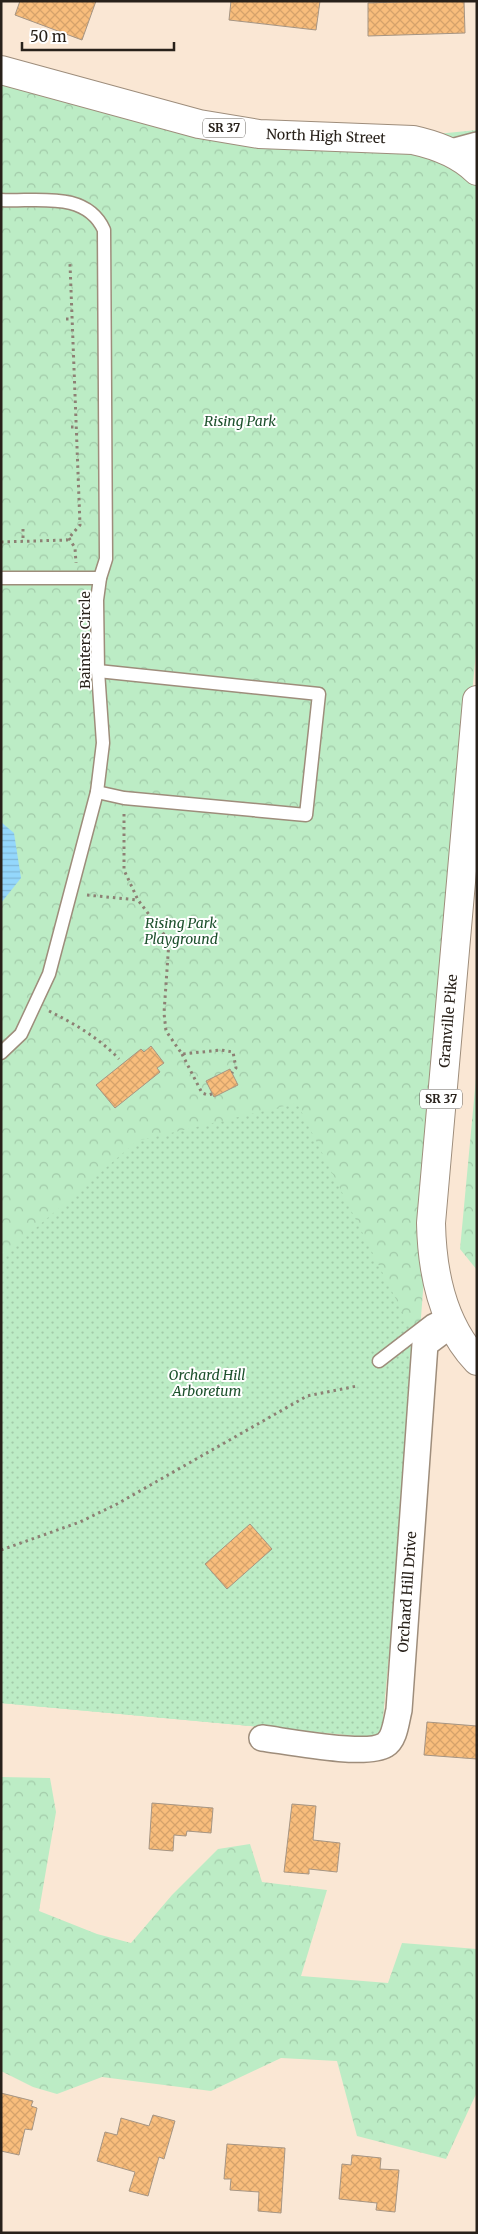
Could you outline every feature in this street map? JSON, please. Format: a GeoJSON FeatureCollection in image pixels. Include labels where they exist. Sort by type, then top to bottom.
{"type":"FeatureCollection","features":[{"type":"Feature","properties":{"kind":"highway","name":"North High Street"},"geometry":{"type":"LineString","coordinates":[[1,70],[199,124],[259,134],[413,140],[464,148]]}},
{"type":"Feature","properties":{"kind":"highway","name":"SR 37"},"geometry":{"type":"LineString","coordinates":[[464,148],[477,171]]}},
{"type":"Feature","properties":{"kind":"highway","name":"Granville Pike"},"geometry":{"type":"LineString","coordinates":[[477,700],[431,1223],[432,1250],[436,1276],[449,1319],[462,1342],[477,1360]]}},
{"type":"Feature","properties":{"kind":"street","name":"Orchard Hill Drive"},"geometry":{"type":"LineString","coordinates":[[262,1738],[355,1749],[376,1748],[385,1745],[391,1738],[398,1710],[425,1344],[449,1319]]}},
{"type":"Feature","properties":{"kind":"lane","name":"Bainters Circle"},"geometry":{"type":"LineString","coordinates":[[1,200],[67,201],[87,210],[98,218],[104,230],[106,560],[100,578],[97,600],[98,671],[104,744],[96,792],[49,974],[22,1034],[1,1054]]}},
{"type":"Feature","properties":{"kind":"lane"},"geometry":{"type":"LineString","coordinates":[[1,578],[100,578]]}},
{"type":"Feature","properties":{"kind":"lane"},"geometry":{"type":"LineString","coordinates":[[96,792],[124,798],[306,815],[319,694],[98,671]]}},
{"type":"Feature","properties":{"kind":"lane"},"geometry":{"type":"LineString","coordinates":[[379,1361],[431,1321],[449,1319]]}},
{"type":"Feature","properties":{"kind":"path"},"geometry":{"type":"LineString","coordinates":[[1,542],[67,540],[80,525],[70,264]]}},
{"type":"Feature","properties":{"kind":"path"},"geometry":{"type":"LineString","coordinates":[[66,320],[72,319]]}},
{"type":"Feature","properties":{"kind":"path"},"geometry":{"type":"LineString","coordinates":[[70,427],[76,427]]}},
{"type":"Feature","properties":{"kind":"path"},"geometry":{"type":"LineString","coordinates":[[23,529],[24,542]]}},
{"type":"Feature","properties":{"kind":"path"},"geometry":{"type":"LineString","coordinates":[[69,538],[75,548],[76,577]]}},
{"type":"Feature","properties":{"kind":"path"},"geometry":{"type":"LineString","coordinates":[[124,798],[124,870],[138,900],[169,941],[165,1005],[166,1031],[182,1054],[202,1093],[212,1094]]}},
{"type":"Feature","properties":{"kind":"path"},"geometry":{"type":"LineString","coordinates":[[79,894],[138,900]]}},
{"type":"Feature","properties":{"kind":"path"},"geometry":{"type":"LineString","coordinates":[[35,1004],[87,1032],[105,1045],[119,1059]]}},
{"type":"Feature","properties":{"kind":"path"},"geometry":{"type":"LineString","coordinates":[[182,1054],[229,1050],[233,1052],[236,1058],[236,1068],[232,1073]]}},
{"type":"Feature","properties":{"kind":"path"},"geometry":{"type":"LineString","coordinates":[[1,1550],[80,1522],[116,1504],[307,1396],[357,1386]]}},
{"type":"Feature","properties":{"kind":"green space","name":"Rising Park"},"geometry":{"type":"Polygon","coordinates":[[[1,70],[138,109],[386,139],[477,130],[477,642],[458,839],[421,1317],[381,1738],[1,1703],[1,70]]]}},
{"type":"Feature","properties":{"kind":"green space"},"geometry":{"type":"Polygon","coordinates":[[[477,1068],[477,1270],[460,1249],[477,1068]]]}},
{"type":"Feature","properties":{"kind":"green space","name":"Orchard Hill Arboretum"},"geometry":{"type":"Polygon","coordinates":[[[297,1103],[418,1343],[381,1738],[1,1703],[1,1258],[137,1141],[297,1103]]]}},
{"type":"Feature","properties":{"kind":"green space"},"geometry":{"type":"Polygon","coordinates":[[[1,1777],[50,1778],[56,1812],[39,1911],[97,1934],[131,1943],[172,1895],[218,1849],[250,1844],[262,1882],[327,1890],[301,1976],[388,1983],[402,1943],[477,1949],[477,2092],[446,2159],[357,2136],[337,2061],[281,2058],[211,2091],[102,2077],[57,2094],[33,2087],[1,2071],[1,1777]]]}},
{"type":"Feature","properties":{"kind":"water"},"geometry":{"type":"Polygon","coordinates":[[[1,822],[14,833],[21,878],[1,903],[1,822]]]}},
{"type":"Feature","properties":{"kind":"building"},"geometry":{"type":"Polygon","coordinates":[[[20,1],[96,1],[82,40],[15,15],[20,1]]]}},
{"type":"Feature","properties":{"kind":"building"},"geometry":{"type":"Polygon","coordinates":[[[231,1],[320,1],[316,30],[229,20],[231,1]]]}},
{"type":"Feature","properties":{"kind":"building"},"geometry":{"type":"Polygon","coordinates":[[[464,1],[465,33],[368,36],[368,3],[464,1]]]}},
{"type":"Feature","properties":{"kind":"building"},"geometry":{"type":"Polygon","coordinates":[[[151,1046],[164,1063],[157,1068],[160,1072],[115,1108],[96,1085],[141,1049],[144,1052],[151,1046]]]}},
{"type":"Feature","properties":{"kind":"building"},"geometry":{"type":"Polygon","coordinates":[[[230,1069],[238,1085],[214,1097],[206,1081],[230,1069]]]}},
{"type":"Feature","properties":{"kind":"building"},"geometry":{"type":"Polygon","coordinates":[[[250,1524],[272,1549],[227,1589],[205,1564],[250,1524]]]}},
{"type":"Feature","properties":{"kind":"building"},"geometry":{"type":"Polygon","coordinates":[[[427,1722],[477,1726],[477,1759],[424,1755],[427,1722]]]}},
{"type":"Feature","properties":{"kind":"building"},"geometry":{"type":"Polygon","coordinates":[[[152,1803],[213,1808],[211,1833],[187,1831],[186,1836],[174,1835],[173,1851],[149,1849],[152,1803]]]}},
{"type":"Feature","properties":{"kind":"building"},"geometry":{"type":"Polygon","coordinates":[[[292,1804],[316,1806],[313,1840],[340,1843],[337,1872],[309,1869],[309,1874],[284,1872],[292,1804]]]}},
{"type":"Feature","properties":{"kind":"building"},"geometry":{"type":"Polygon","coordinates":[[[1,2093],[33,2101],[31,2106],[37,2108],[32,2130],[25,2129],[19,2155],[1,2151],[1,2093]]]}},
{"type":"Feature","properties":{"kind":"building"},"geometry":{"type":"Polygon","coordinates":[[[153,2115],[175,2121],[164,2159],[159,2157],[148,2196],[129,2191],[135,2172],[97,2161],[105,2132],[117,2135],[121,2118],[149,2126],[153,2115]]]}},
{"type":"Feature","properties":{"kind":"building"},"geometry":{"type":"Polygon","coordinates":[[[227,2144],[285,2148],[281,2213],[258,2211],[259,2192],[230,2190],[231,2179],[224,2179],[227,2144]]]}},
{"type":"Feature","properties":{"kind":"building"},"geometry":{"type":"Polygon","coordinates":[[[352,2155],[381,2158],[380,2169],[399,2170],[395,2212],[376,2210],[377,2203],[339,2199],[342,2164],[351,2165],[352,2155]]]}},
{"type":"Feature","properties":{"kind":"park label","name":"Rising Park Playground"},"geometry":{"type":"Point","coordinates":[181,932]}}]}
